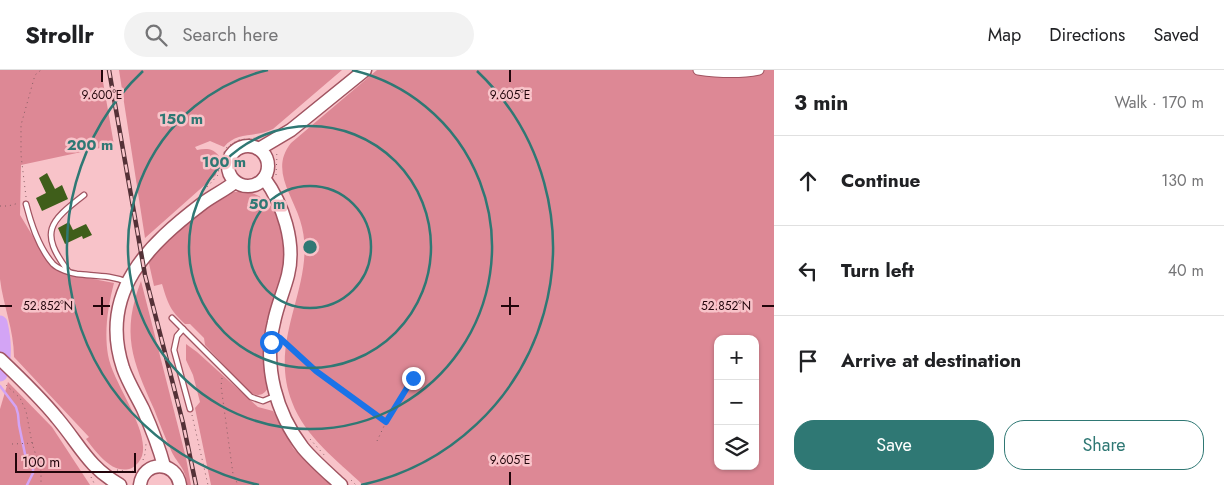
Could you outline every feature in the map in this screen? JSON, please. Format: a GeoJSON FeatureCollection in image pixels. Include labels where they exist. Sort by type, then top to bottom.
{"type":"FeatureCollection","features":[{"type":"Feature","properties":{"kind":"main road"},"geometry":{"type":"LineString","coordinates":[[267,150],[365,70]]}},
{"type":"Feature","properties":{"kind":"main road"},"geometry":{"type":"LineString","coordinates":[[265,180],[248,186],[232,178],[228,162],[234,150],[246,145],[267,150]]}},
{"type":"Feature","properties":{"kind":"main road"},"geometry":{"type":"LineString","coordinates":[[267,150],[268,169],[265,180],[280,208],[289,238],[291,259],[272,334],[270,365],[276,396],[286,420],[304,448],[346,482]]}},
{"type":"Feature","properties":{"kind":"main road"},"geometry":{"type":"LineString","coordinates":[[134,476],[153,438],[147,419],[124,370],[118,346],[119,310],[128,282],[140,260],[152,246],[204,196],[232,178]]}},
{"type":"Feature","properties":{"kind":"main road"},"geometry":{"type":"LineString","coordinates":[[0,359],[57,418],[93,466],[134,476],[174,472],[180,485]]}},
{"type":"Feature","properties":{"kind":"street"},"geometry":{"type":"LineString","coordinates":[[698,70],[723,73],[744,73],[759,70]]}},
{"type":"Feature","properties":{"kind":"lane"},"geometry":{"type":"LineString","coordinates":[[68,271],[50,240],[51,228],[58,217],[84,195]]}},
{"type":"Feature","properties":{"kind":"lane"},"geometry":{"type":"LineString","coordinates":[[26,204],[33,230],[53,264],[61,269],[78,274],[120,279],[128,282]]}},
{"type":"Feature","properties":{"kind":"lane"},"geometry":{"type":"LineString","coordinates":[[172,318],[251,397],[256,400],[263,400],[276,396]]}},
{"type":"Feature","properties":{"kind":"lane"},"geometry":{"type":"LineString","coordinates":[[183,329],[177,336],[174,350],[190,409]]}},
{"type":"Feature","properties":{"kind":"path"},"geometry":{"type":"LineString","coordinates":[[0,206],[17,203],[26,204],[21,154],[22,126],[35,75],[41,70]]}},
{"type":"Feature","properties":{"kind":"path"},"geometry":{"type":"LineString","coordinates":[[204,196],[218,175],[220,158],[223,152],[232,143],[246,138],[264,138],[267,150],[277,155],[265,180]]}},
{"type":"Feature","properties":{"kind":"path"},"geometry":{"type":"LineString","coordinates":[[279,347],[280,338],[316,371],[386,422]]}},
{"type":"Feature","properties":{"kind":"path"},"geometry":{"type":"LineString","coordinates":[[224,370],[221,386],[233,474],[238,485]]}},
{"type":"Feature","properties":{"kind":"path"},"geometry":{"type":"LineString","coordinates":[[377,441],[386,422],[413,378]]}},
{"type":"Feature","properties":{"kind":"path"},"geometry":{"type":"LineString","coordinates":[[6,385],[20,398],[26,411],[32,443],[41,471],[41,485]]}},
{"type":"Feature","properties":{"kind":"path"},"geometry":{"type":"LineString","coordinates":[[190,409],[208,485]]}},
{"type":"Feature","properties":{"kind":"path"},"geometry":{"type":"LineString","coordinates":[[307,436],[331,462]]}},
{"type":"Feature","properties":{"kind":"path"},"geometry":{"type":"LineString","coordinates":[[12,444],[36,443]]}},
{"type":"Feature","properties":{"kind":"path"},"geometry":{"type":"LineString","coordinates":[[346,482],[356,485]]}},
{"type":"Feature","properties":{"kind":"shaded area"},"geometry":{"type":"Polygon","coordinates":[[[0,70],[101,70],[114,145],[21,165],[20,215],[53,267],[62,273],[114,283],[107,319],[106,337],[111,367],[141,433],[142,456],[132,468],[118,469],[106,461],[86,439],[89,437],[14,357],[14,347],[0,279],[0,70]]]}},
{"type":"Feature","properties":{"kind":"shaded area"},"geometry":{"type":"Polygon","coordinates":[[[119,70],[342,70],[273,129],[235,139],[224,147],[210,141],[195,147],[197,150],[206,149],[217,153],[219,156],[216,175],[145,238],[119,70]]]}},
{"type":"Feature","properties":{"kind":"shaded area"},"geometry":{"type":"Polygon","coordinates":[[[377,70],[774,70],[774,485],[363,485],[313,437],[305,426],[292,402],[286,378],[285,354],[288,331],[304,265],[304,243],[300,220],[285,182],[282,162],[291,143],[377,70]]]}},
{"type":"Feature","properties":{"kind":"shaded area"},"geometry":{"type":"Polygon","coordinates":[[[245,191],[265,200],[277,215],[283,235],[285,257],[269,387],[265,392],[258,395],[249,392],[205,345],[204,338],[190,324],[185,324],[176,315],[168,302],[162,284],[154,286],[148,259],[175,233],[225,193],[245,191]]]}},
{"type":"Feature","properties":{"kind":"shaded area"},"geometry":{"type":"Polygon","coordinates":[[[141,281],[186,458],[191,485],[187,485],[183,469],[168,443],[135,361],[131,331],[132,316],[141,281]]]}},
{"type":"Feature","properties":{"kind":"shaded area"},"geometry":{"type":"Polygon","coordinates":[[[186,344],[258,407],[273,411],[293,448],[330,485],[211,485],[195,408],[200,402],[193,375],[186,360],[186,344]]]}},
{"type":"Feature","properties":{"kind":"shaded area"},"geometry":{"type":"Polygon","coordinates":[[[8,382],[52,427],[90,485],[0,485],[0,409],[8,382]]]}},
{"type":"Feature","properties":{"kind":"building"},"geometry":{"type":"Polygon","coordinates":[[[47,173],[55,189],[62,185],[68,199],[42,211],[36,198],[46,193],[39,178],[47,173]]]}},
{"type":"Feature","properties":{"kind":"building"},"geometry":{"type":"Polygon","coordinates":[[[69,222],[73,230],[86,224],[92,235],[83,239],[82,236],[65,244],[58,228],[69,222]]]}},
{"type":"Feature","properties":{"kind":"waterway"},"geometry":{"type":"LineString","coordinates":[[0,323],[3,348],[0,374]]}},
{"type":"Feature","properties":{"kind":"waterway"},"geometry":{"type":"LineString","coordinates":[[0,386],[16,407],[25,454],[33,466],[33,473],[27,485]]}},
{"type":"Feature","properties":{"kind":"railway"},"geometry":{"type":"LineString","coordinates":[[109,70],[145,275],[183,423],[196,485]]}},
{"type":"Feature","properties":{"kind":"route"},"geometry":{"type":"LineString","coordinates":[[271,342],[272,334],[280,338],[316,371],[386,422],[413,378]]}}]}
